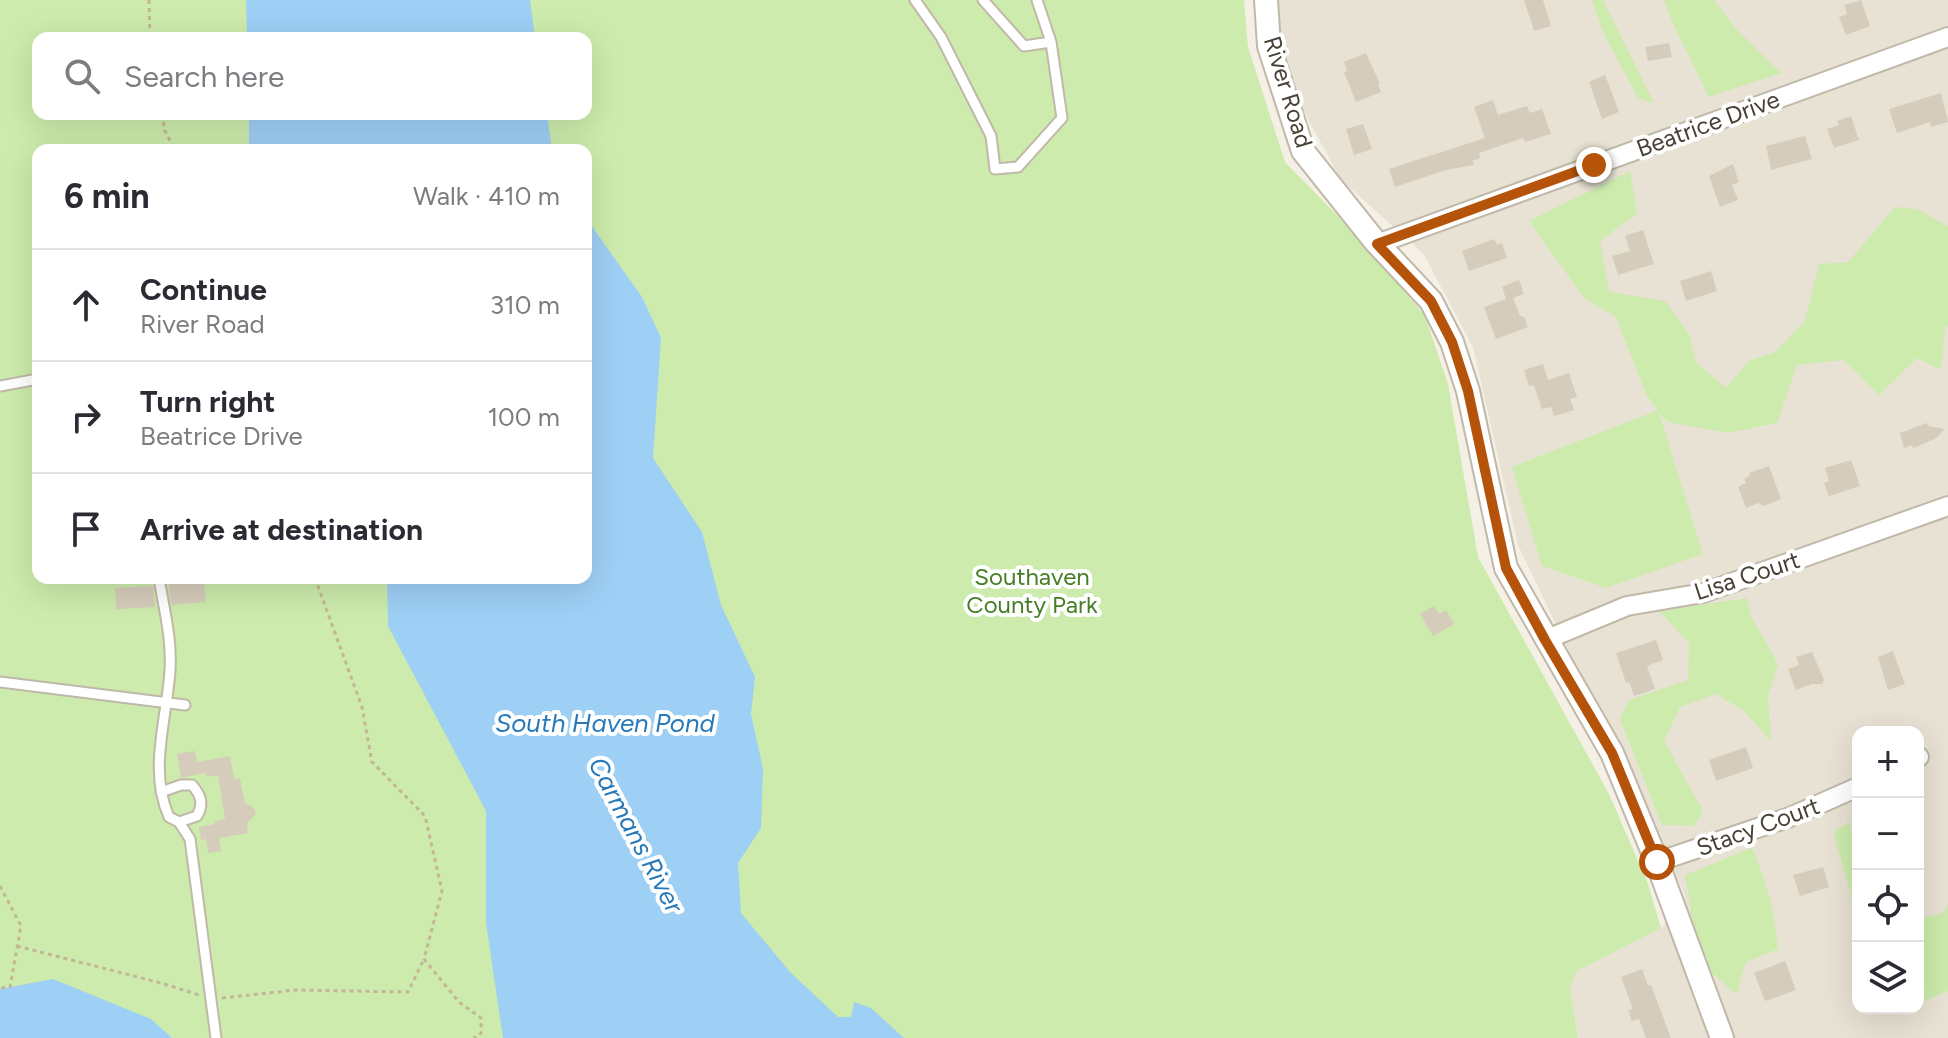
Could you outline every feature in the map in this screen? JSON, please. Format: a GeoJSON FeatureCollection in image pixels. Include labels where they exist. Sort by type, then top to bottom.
{"type":"FeatureCollection","features":[{"type":"Feature","properties":{"kind":"street","name":"River Road"},"geometry":{"type":"LineString","coordinates":[[1266,0],[1269,46],[1303,151],[1377,244],[1431,301],[1452,342],[1468,391],[1506,568],[1612,753],[1657,862],[1722,1038]]}},
{"type":"Feature","properties":{"kind":"street","name":"Beatrice Drive"},"geometry":{"type":"LineString","coordinates":[[1377,244],[1948,37]]}},
{"type":"Feature","properties":{"kind":"street","name":"Lisa Court"},"geometry":{"type":"LineString","coordinates":[[1545,640],[1627,606],[1703,593],[1948,506]]}},
{"type":"Feature","properties":{"kind":"street","name":"Stacy Court"},"geometry":{"type":"LineString","coordinates":[[1657,862],[1790,817],[1852,790]]}},
{"type":"Feature","properties":{"kind":"lane"},"geometry":{"type":"LineString","coordinates":[[915,0],[941,37],[991,136],[995,169],[1018,167],[1062,118],[1051,42],[1037,0]]}},
{"type":"Feature","properties":{"kind":"lane"},"geometry":{"type":"LineString","coordinates":[[983,0],[1024,46],[1051,42]]}},
{"type":"Feature","properties":{"kind":"lane"},"geometry":{"type":"LineString","coordinates":[[0,386],[32,380]]}},
{"type":"Feature","properties":{"kind":"lane"},"geometry":{"type":"LineString","coordinates":[[160,584],[170,643],[167,703],[158,768],[169,817],[179,822],[190,839],[216,1038]]}},
{"type":"Feature","properties":{"kind":"lane"},"geometry":{"type":"LineString","coordinates":[[0,682],[185,705]]}},
{"type":"Feature","properties":{"kind":"lane"},"geometry":{"type":"LineString","coordinates":[[161,792],[181,785],[192,785],[198,792],[201,801],[197,816],[179,822]]}},
{"type":"Feature","properties":{"kind":"path"},"geometry":{"type":"LineString","coordinates":[[149,0],[150,32]]}},
{"type":"Feature","properties":{"kind":"path"},"geometry":{"type":"LineString","coordinates":[[163,120],[172,144]]}},
{"type":"Feature","properties":{"kind":"path"},"geometry":{"type":"LineString","coordinates":[[17,946],[161,983],[211,1000],[295,990],[408,992],[424,959],[442,891],[425,816],[372,762],[362,707],[317,584]]}},
{"type":"Feature","properties":{"kind":"path"},"geometry":{"type":"LineString","coordinates":[[0,886],[21,926],[10,987],[0,988]]}},
{"type":"Feature","properties":{"kind":"path"},"geometry":{"type":"LineString","coordinates":[[424,959],[459,1002],[481,1018],[481,1033],[474,1038]]}},
{"type":"Feature","properties":{"kind":"shaded area"},"geometry":{"type":"Polygon","coordinates":[[[1275,0],[1948,0],[1948,1038],[1578,1038],[1568,975],[1661,928],[1685,895],[1518,545],[1473,347],[1423,253],[1341,180],[1285,77],[1275,0]]]}},
{"type":"Feature","properties":{"kind":"green space","name":"Southaven County Park"},"geometry":{"type":"Polygon","coordinates":[[[0,0],[1244,0],[1248,47],[1285,162],[1364,243],[1425,316],[1448,384],[1478,557],[1609,794],[1648,884],[1661,928],[1577,971],[1570,987],[1578,1038],[0,1038],[0,0]]]}},
{"type":"Feature","properties":{"kind":"green space"},"geometry":{"type":"Polygon","coordinates":[[[1592,0],[1603,0],[1654,103],[1638,98],[1603,32],[1592,0]]]}},
{"type":"Feature","properties":{"kind":"green space"},"geometry":{"type":"Polygon","coordinates":[[[1664,0],[1714,0],[1736,29],[1781,73],[1708,97],[1664,0]]]}},
{"type":"Feature","properties":{"kind":"green space"},"geometry":{"type":"Polygon","coordinates":[[[1630,171],[1637,213],[1600,241],[1609,292],[1665,301],[1689,334],[1696,362],[1726,388],[1749,361],[1775,352],[1805,321],[1819,264],[1848,262],[1895,207],[1917,209],[1948,226],[1948,326],[1945,328],[1941,370],[1917,358],[1879,395],[1844,360],[1797,365],[1777,423],[1727,433],[1668,422],[1659,413],[1703,554],[1606,588],[1542,566],[1512,467],[1658,410],[1646,394],[1616,317],[1584,298],[1529,221],[1630,171]]]}},
{"type":"Feature","properties":{"kind":"green space"},"geometry":{"type":"Polygon","coordinates":[[[1747,598],[1751,616],[1778,664],[1768,697],[1771,741],[1744,711],[1716,694],[1680,707],[1664,741],[1703,811],[1694,826],[1662,825],[1620,719],[1629,700],[1688,680],[1689,643],[1659,611],[1747,598]]]}},
{"type":"Feature","properties":{"kind":"green space"},"geometry":{"type":"Polygon","coordinates":[[[1849,822],[1852,833],[1852,898],[1833,832],[1849,822]]]}},
{"type":"Feature","properties":{"kind":"green space"},"geometry":{"type":"Polygon","coordinates":[[[1752,848],[1770,898],[1778,949],[1746,962],[1736,994],[1712,973],[1693,923],[1685,875],[1752,848]]]}},
{"type":"Feature","properties":{"kind":"green space"},"geometry":{"type":"Polygon","coordinates":[[[1948,903],[1948,991],[1924,1001],[1924,917],[1944,912],[1948,903]]]}},
{"type":"Feature","properties":{"kind":"water"},"geometry":{"type":"Polygon","coordinates":[[[246,0],[530,0],[534,32],[247,32],[246,0]]]}},
{"type":"Feature","properties":{"kind":"water"},"geometry":{"type":"Polygon","coordinates":[[[249,120],[548,120],[551,144],[249,144],[249,120]]]}},
{"type":"Feature","properties":{"kind":"water","name":"South Haven Pond"},"geometry":{"type":"Polygon","coordinates":[[[592,226],[642,297],[661,338],[653,458],[702,532],[721,605],[755,677],[751,714],[763,769],[761,828],[738,863],[741,913],[790,972],[838,1017],[851,1017],[854,1002],[871,1008],[904,1038],[503,1038],[486,923],[486,811],[388,626],[387,584],[592,584],[592,226]]]}},
{"type":"Feature","properties":{"kind":"water"},"geometry":{"type":"Polygon","coordinates":[[[53,979],[151,1019],[172,1038],[0,1038],[0,989],[53,979]]]}},
{"type":"Feature","properties":{"kind":"building"},"geometry":{"type":"Polygon","coordinates":[[[1524,0],[1543,0],[1551,26],[1534,31],[1524,0]]]}},
{"type":"Feature","properties":{"kind":"building"},"geometry":{"type":"Polygon","coordinates":[[[1861,0],[1870,26],[1846,35],[1839,17],[1847,14],[1844,5],[1861,0]]]}},
{"type":"Feature","properties":{"kind":"building"},"geometry":{"type":"Polygon","coordinates":[[[1669,43],[1672,57],[1648,61],[1645,47],[1669,43]]]}},
{"type":"Feature","properties":{"kind":"building"},"geometry":{"type":"Polygon","coordinates":[[[1366,53],[1381,92],[1356,102],[1344,72],[1347,71],[1344,62],[1366,53]]]}},
{"type":"Feature","properties":{"kind":"building"},"geometry":{"type":"Polygon","coordinates":[[[1605,75],[1619,112],[1602,119],[1589,82],[1605,75]]]}},
{"type":"Feature","properties":{"kind":"building"},"geometry":{"type":"Polygon","coordinates":[[[1941,93],[1948,122],[1931,127],[1930,122],[1897,133],[1889,109],[1941,93]]]}},
{"type":"Feature","properties":{"kind":"building"},"geometry":{"type":"Polygon","coordinates":[[[1493,100],[1498,115],[1527,106],[1530,113],[1542,109],[1551,134],[1525,142],[1523,138],[1479,153],[1480,158],[1472,161],[1474,165],[1446,170],[1395,187],[1389,169],[1485,138],[1474,107],[1493,100]]]}},
{"type":"Feature","properties":{"kind":"building"},"geometry":{"type":"Polygon","coordinates":[[[1851,116],[1859,140],[1834,148],[1827,129],[1851,116]]]}},
{"type":"Feature","properties":{"kind":"building"},"geometry":{"type":"Polygon","coordinates":[[[1363,124],[1372,149],[1354,155],[1346,129],[1363,124]]]}},
{"type":"Feature","properties":{"kind":"building"},"geometry":{"type":"Polygon","coordinates":[[[1805,136],[1812,159],[1771,170],[1766,146],[1805,136]]]}},
{"type":"Feature","properties":{"kind":"building"},"geometry":{"type":"Polygon","coordinates":[[[1733,164],[1739,182],[1732,185],[1738,200],[1720,207],[1709,176],[1733,164]]]}},
{"type":"Feature","properties":{"kind":"building"},"geometry":{"type":"Polygon","coordinates":[[[1643,230],[1654,264],[1618,275],[1612,256],[1630,251],[1625,236],[1643,230]]]}},
{"type":"Feature","properties":{"kind":"building"},"geometry":{"type":"Polygon","coordinates":[[[1494,239],[1497,245],[1502,243],[1507,258],[1469,271],[1462,251],[1494,239]]]}},
{"type":"Feature","properties":{"kind":"building"},"geometry":{"type":"Polygon","coordinates":[[[1711,271],[1717,291],[1686,301],[1680,281],[1711,271]]]}},
{"type":"Feature","properties":{"kind":"building"},"geometry":{"type":"Polygon","coordinates":[[[1519,280],[1524,294],[1513,298],[1528,327],[1496,339],[1484,307],[1506,299],[1502,287],[1519,280]]]}},
{"type":"Feature","properties":{"kind":"building"},"geometry":{"type":"Polygon","coordinates":[[[1543,364],[1548,380],[1569,373],[1577,397],[1570,399],[1574,410],[1554,416],[1551,407],[1542,409],[1534,385],[1529,386],[1524,370],[1543,364]]]}},
{"type":"Feature","properties":{"kind":"building"},"geometry":{"type":"Polygon","coordinates":[[[1927,423],[1928,426],[1945,429],[1935,439],[1913,448],[1912,445],[1904,448],[1900,433],[1927,423]]]}},
{"type":"Feature","properties":{"kind":"building"},"geometry":{"type":"Polygon","coordinates":[[[1851,460],[1860,486],[1829,496],[1824,483],[1829,481],[1825,468],[1851,460]]]}},
{"type":"Feature","properties":{"kind":"building"},"geometry":{"type":"Polygon","coordinates":[[[1769,466],[1781,499],[1764,506],[1758,503],[1746,508],[1738,487],[1746,483],[1744,479],[1750,476],[1749,473],[1769,466]]]}},
{"type":"Feature","properties":{"kind":"building"},"geometry":{"type":"Polygon","coordinates":[[[169,584],[204,584],[206,602],[171,605],[169,584]]]}},
{"type":"Feature","properties":{"kind":"building"},"geometry":{"type":"Polygon","coordinates":[[[153,586],[155,607],[116,609],[115,588],[153,586]]]}},
{"type":"Feature","properties":{"kind":"building"},"geometry":{"type":"Polygon","coordinates":[[[1434,606],[1439,614],[1446,610],[1454,624],[1433,636],[1420,614],[1434,606]]]}},
{"type":"Feature","properties":{"kind":"building"},"geometry":{"type":"Polygon","coordinates":[[[1656,640],[1663,660],[1647,666],[1655,689],[1634,696],[1616,653],[1656,640]]]}},
{"type":"Feature","properties":{"kind":"building"},"geometry":{"type":"Polygon","coordinates":[[[1893,651],[1905,684],[1888,690],[1878,657],[1893,651]]]}},
{"type":"Feature","properties":{"kind":"building"},"geometry":{"type":"Polygon","coordinates":[[[1812,652],[1824,680],[1822,684],[1796,690],[1788,669],[1799,665],[1796,657],[1812,652]]]}},
{"type":"Feature","properties":{"kind":"building"},"geometry":{"type":"Polygon","coordinates":[[[1746,747],[1753,768],[1716,781],[1709,760],[1746,747]]]}},
{"type":"Feature","properties":{"kind":"building"},"geometry":{"type":"Polygon","coordinates":[[[195,751],[197,762],[230,756],[234,779],[240,778],[245,803],[254,808],[256,814],[247,823],[248,833],[219,838],[221,851],[208,853],[206,839],[201,840],[199,827],[225,819],[218,775],[207,777],[206,773],[181,778],[177,754],[195,751]]]}},
{"type":"Feature","properties":{"kind":"building"},"geometry":{"type":"Polygon","coordinates":[[[1823,867],[1829,887],[1800,896],[1793,875],[1823,867]]]}},
{"type":"Feature","properties":{"kind":"building"},"geometry":{"type":"Polygon","coordinates":[[[1785,961],[1796,990],[1765,1001],[1754,973],[1785,961]]]}},
{"type":"Feature","properties":{"kind":"building"},"geometry":{"type":"Polygon","coordinates":[[[1642,969],[1671,1038],[1646,1038],[1639,1019],[1632,1021],[1628,1010],[1633,1009],[1621,977],[1642,969]]]}},
{"type":"Feature","properties":{"kind":"route"},"geometry":{"type":"LineString","coordinates":[[1594,165],[1377,244],[1431,301],[1452,342],[1468,391],[1506,568],[1612,753],[1657,862]]}},
{"type":"Feature","properties":{"kind":"water label","name":"Carmans River"},"geometry":{"type":"Point","coordinates":[636,835]}}]}
